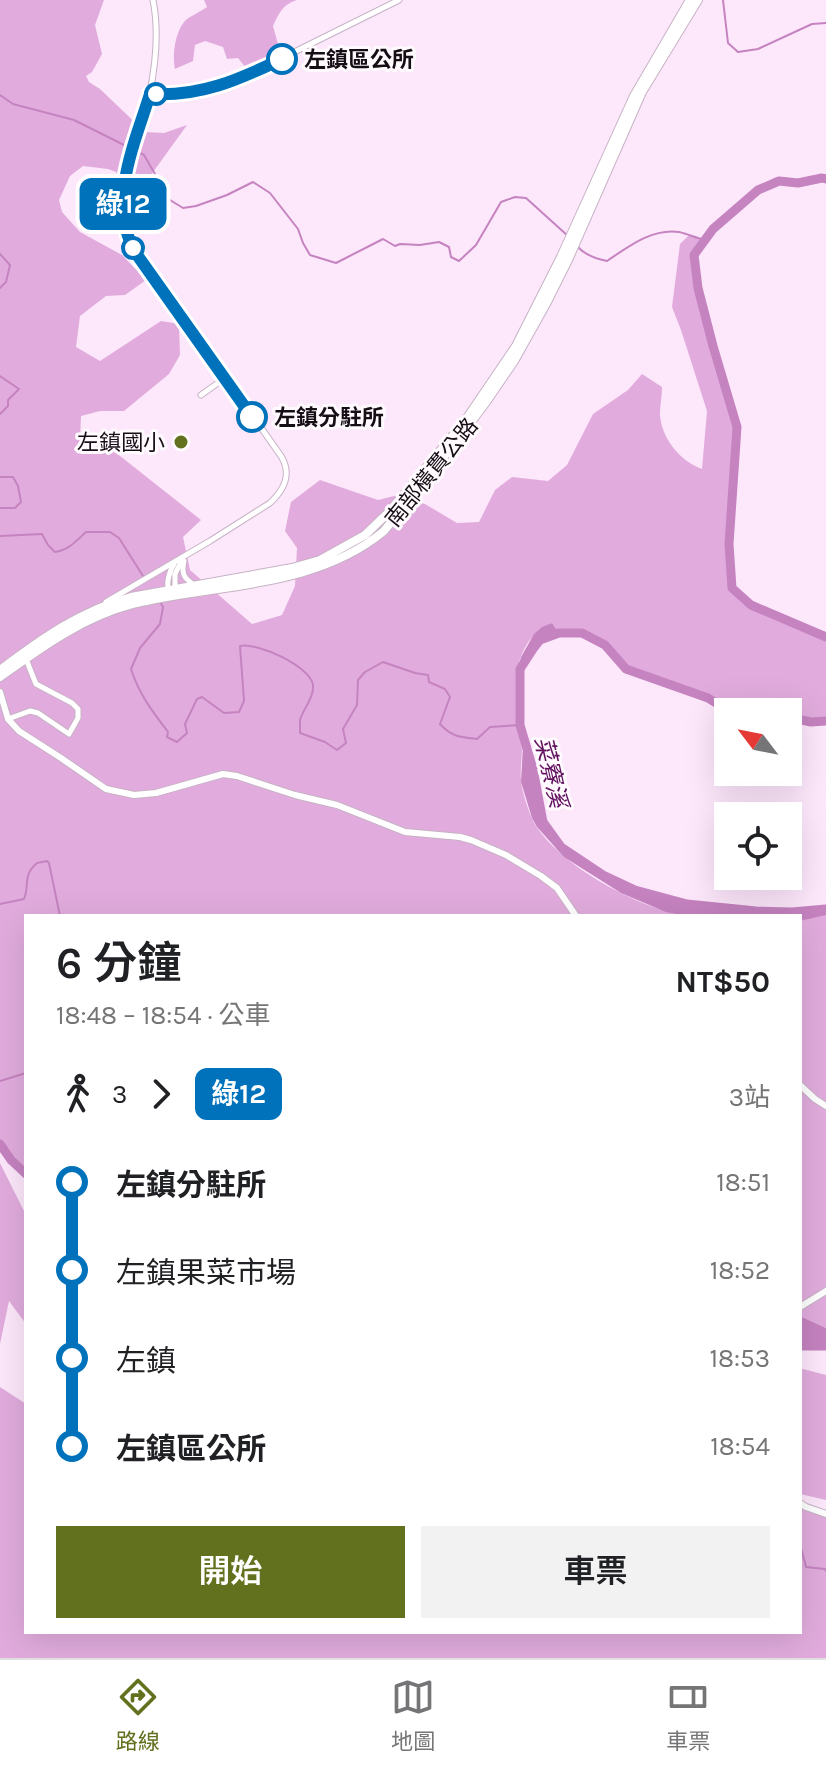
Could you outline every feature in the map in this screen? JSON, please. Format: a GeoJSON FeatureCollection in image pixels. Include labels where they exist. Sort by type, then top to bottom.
{"type":"FeatureCollection","features":[{"type":"Feature","properties":{"kind":"main road"},"geometry":{"type":"LineString","coordinates":[[655,64],[690,0]]}},
{"type":"Feature","properties":{"kind":"main road"},"geometry":{"type":"LineString","coordinates":[[655,64],[698,0]]}},
{"type":"Feature","properties":{"kind":"main road","name":"南部橫貫公路"},"geometry":{"type":"LineString","coordinates":[[172,592],[194,585],[304,572],[361,548],[384,531],[496,389],[527,338],[634,96],[655,64]]}},
{"type":"Feature","properties":{"kind":"main road","name":"南部橫貫公路"},"geometry":{"type":"LineString","coordinates":[[172,592],[263,577]]}},
{"type":"Feature","properties":{"kind":"main road"},"geometry":{"type":"LineString","coordinates":[[0,670],[53,632],[93,610],[130,597],[172,592]]}},
{"type":"Feature","properties":{"kind":"main road"},"geometry":{"type":"LineString","coordinates":[[0,677],[47,644],[130,597]]}},
{"type":"Feature","properties":{"kind":"street"},"geometry":{"type":"LineString","coordinates":[[130,597],[152,576],[270,503],[286,480],[287,467],[130,242],[123,196],[128,165],[150,94],[157,26],[153,0]]}},
{"type":"Feature","properties":{"kind":"street"},"geometry":{"type":"LineString","coordinates":[[150,94],[185,94],[250,74],[399,0]]}},
{"type":"Feature","properties":{"kind":"street"},"geometry":{"type":"LineString","coordinates":[[201,395],[225,378]]}},
{"type":"Feature","properties":{"kind":"street"},"geometry":{"type":"LineString","coordinates":[[185,556],[182,573],[194,585]]}},
{"type":"Feature","properties":{"kind":"street"},"geometry":{"type":"LineString","coordinates":[[172,592],[177,569],[185,556]]}},
{"type":"Feature","properties":{"kind":"street"},"geometry":{"type":"LineString","coordinates":[[172,592],[169,575],[174,563]]}},
{"type":"Feature","properties":{"kind":"street"},"geometry":{"type":"LineString","coordinates":[[8,719],[30,711],[69,734],[78,718],[78,709],[72,703],[36,684],[26,659]]}},
{"type":"Feature","properties":{"kind":"street"},"geometry":{"type":"LineString","coordinates":[[0,692],[8,719],[19,731],[99,786],[114,792],[134,795],[156,793],[230,774],[337,805],[405,832],[471,840],[506,855],[541,876],[557,888],[575,914]]}},
{"type":"Feature","properties":{"kind":"street"},"geometry":{"type":"LineString","coordinates":[[802,1087],[826,1106]]}},
{"type":"Feature","properties":{"kind":"street"},"geometry":{"type":"LineString","coordinates":[[803,1306],[826,1291]]}},
{"type":"Feature","properties":{"kind":"street"},"geometry":{"type":"LineString","coordinates":[[802,1504],[826,1514]]}},
{"type":"Feature","properties":{"kind":"shaded area"},"geometry":{"type":"Polygon","coordinates":[[[0,0],[104,0],[95,25],[102,54],[92,72],[86,76],[89,82],[145,132],[164,133],[187,125],[130,204],[116,172],[83,166],[70,176],[59,200],[62,212],[80,232],[122,255],[146,280],[125,295],[106,296],[80,316],[76,347],[100,361],[161,321],[179,324],[180,355],[169,374],[124,411],[100,411],[81,416],[80,440],[110,448],[201,520],[183,537],[190,570],[252,624],[282,615],[295,586],[297,548],[285,531],[291,502],[320,480],[378,500],[394,496],[425,504],[457,523],[479,522],[495,490],[512,477],[548,481],[567,465],[593,414],[628,390],[642,374],[662,387],[661,423],[673,448],[702,469],[707,411],[672,307],[680,244],[689,235],[705,239],[694,256],[698,288],[737,427],[729,544],[732,588],[751,605],[826,637],[826,721],[802,720],[802,698],[714,698],[714,702],[626,669],[605,645],[582,633],[559,633],[552,623],[532,637],[518,668],[517,727],[522,749],[521,779],[531,816],[548,842],[583,870],[645,904],[677,914],[24,914],[24,1172],[0,1144],[0,0]]]}},
{"type":"Feature","properties":{"kind":"shaded area"},"geometry":{"type":"Polygon","coordinates":[[[204,0],[297,0],[282,10],[273,26],[278,44],[272,57],[246,68],[238,58],[227,59],[223,47],[205,41],[195,45],[193,61],[175,69],[174,51],[178,32],[186,20],[207,7],[204,0]]]}},
{"type":"Feature","properties":{"kind":"shaded area"},"geometry":{"type":"Polygon","coordinates":[[[552,623],[559,633],[540,640],[521,669],[520,725],[533,769],[543,822],[561,847],[603,875],[635,890],[687,904],[756,911],[826,909],[826,915],[802,921],[802,914],[666,912],[621,893],[564,857],[537,827],[521,782],[523,746],[518,730],[519,691],[516,677],[521,657],[534,634],[552,623]]]}},
{"type":"Feature","properties":{"kind":"shaded area"},"geometry":{"type":"Polygon","coordinates":[[[826,915],[826,1328],[802,1317],[802,920],[826,915]]]}},
{"type":"Feature","properties":{"kind":"shaded area"},"geometry":{"type":"Polygon","coordinates":[[[0,1163],[24,1211],[24,1321],[9,1301],[0,1344],[0,1163]]]}},
{"type":"Feature","properties":{"kind":"shaded area"},"geometry":{"type":"Polygon","coordinates":[[[802,1317],[826,1328],[826,1346],[802,1346],[802,1317]]]}},
{"type":"Feature","properties":{"kind":"shaded area"},"geometry":{"type":"Polygon","coordinates":[[[802,1369],[826,1375],[826,1500],[802,1494],[802,1369]]]}},
{"type":"Feature","properties":{"kind":"shaded area"},"geometry":{"type":"Polygon","coordinates":[[[0,1387],[24,1403],[24,1634],[802,1634],[802,1508],[826,1517],[826,1658],[0,1658],[0,1387]]]}},
{"type":"Feature","properties":{"kind":"waterway"},"geometry":{"type":"LineString","coordinates":[[723,0],[728,43],[738,52],[758,49],[812,24],[826,23]]}},
{"type":"Feature","properties":{"kind":"waterway"},"geometry":{"type":"LineString","coordinates":[[0,95],[13,104],[74,120],[144,155],[170,200],[183,208],[227,195],[253,182],[270,193],[298,229],[310,255],[336,263],[383,239],[395,246],[439,242],[449,247],[451,257],[459,261],[476,245],[501,202],[515,197],[526,198],[568,236]]}},
{"type":"Feature","properties":{"kind":"waterway","name":"菜竂溪"},"geometry":{"type":"LineString","coordinates":[[826,179],[798,183],[779,181],[758,190],[713,229],[694,255],[698,288],[737,427],[729,544],[732,588],[751,605],[826,637]]}},
{"type":"Feature","properties":{"kind":"waterway"},"geometry":{"type":"LineString","coordinates":[[578,247],[591,256],[607,261],[659,233],[679,232],[705,240]]}},
{"type":"Feature","properties":{"kind":"waterway"},"geometry":{"type":"LineString","coordinates":[[0,254],[10,265],[6,282],[0,288]]}},
{"type":"Feature","properties":{"kind":"waterway"},"geometry":{"type":"LineString","coordinates":[[0,376],[19,389],[0,414]]}},
{"type":"Feature","properties":{"kind":"waterway"},"geometry":{"type":"LineString","coordinates":[[0,477],[13,477],[21,502],[15,508],[0,508]]}},
{"type":"Feature","properties":{"kind":"waterway"},"geometry":{"type":"LineString","coordinates":[[0,536],[42,534],[55,552],[68,547],[86,532],[110,532],[119,538],[143,576]]}},
{"type":"Feature","properties":{"kind":"waterway"},"geometry":{"type":"LineString","coordinates":[[160,602],[163,607],[160,624],[140,648],[131,669],[142,694],[168,732],[167,737],[177,742],[187,733],[185,724],[197,699],[202,697],[224,713],[239,712],[244,701],[240,646],[270,652],[303,670],[310,678],[313,690],[300,720],[300,733],[337,750],[346,743],[343,729],[357,705],[358,680],[365,672],[383,662],[428,675],[429,682],[445,689],[450,697],[440,724],[452,734],[477,739],[490,727],[520,725]]}},
{"type":"Feature","properties":{"kind":"waterway","name":"菜竂溪"},"geometry":{"type":"LineString","coordinates":[[714,702],[626,669],[605,645],[582,633],[559,633],[540,640],[520,669],[520,725],[533,769],[543,822],[561,847],[603,875],[635,890],[687,904],[756,911],[826,909]]}},
{"type":"Feature","properties":{"kind":"waterway","name":"菜竂溪"},"geometry":{"type":"LineString","coordinates":[[802,720],[826,721]]}},
{"type":"Feature","properties":{"kind":"waterway"},"geometry":{"type":"LineString","coordinates":[[0,904],[24,899],[29,872],[37,863],[47,861],[60,914]]}},
{"type":"Feature","properties":{"kind":"waterway"},"geometry":{"type":"LineString","coordinates":[[0,1081],[24,1074]]}},
{"type":"Feature","properties":{"kind":"waterway","name":"菜竂溪"},"geometry":{"type":"LineString","coordinates":[[0,1144],[24,1172]]}},
{"type":"Feature","properties":{"kind":"waterway","name":"菜竂溪"},"geometry":{"type":"LineString","coordinates":[[802,1346],[826,1346]]}},
{"type":"Feature","properties":{"kind":"waterway"},"geometry":{"type":"LineString","coordinates":[[802,1552],[806,1567],[826,1571]]}},
{"type":"Feature","properties":{"kind":"bus line","name":"綠12"},"geometry":{"type":"LineString","coordinates":[[252,417],[135,252],[125,222],[123,196],[128,165],[150,94],[185,94],[205,90],[282,59]]}},
{"type":"Feature","properties":{"kind":"place","name":"左鎮區公所"},"geometry":{"type":"Point","coordinates":[282,59]}},
{"type":"Feature","properties":{"kind":"place","name":"左鎮分駐所"},"geometry":{"type":"Point","coordinates":[252,417]}},
{"type":"Feature","properties":{"kind":"place","name":"左鎮國小"},"geometry":{"type":"Point","coordinates":[181,442]}}]}
